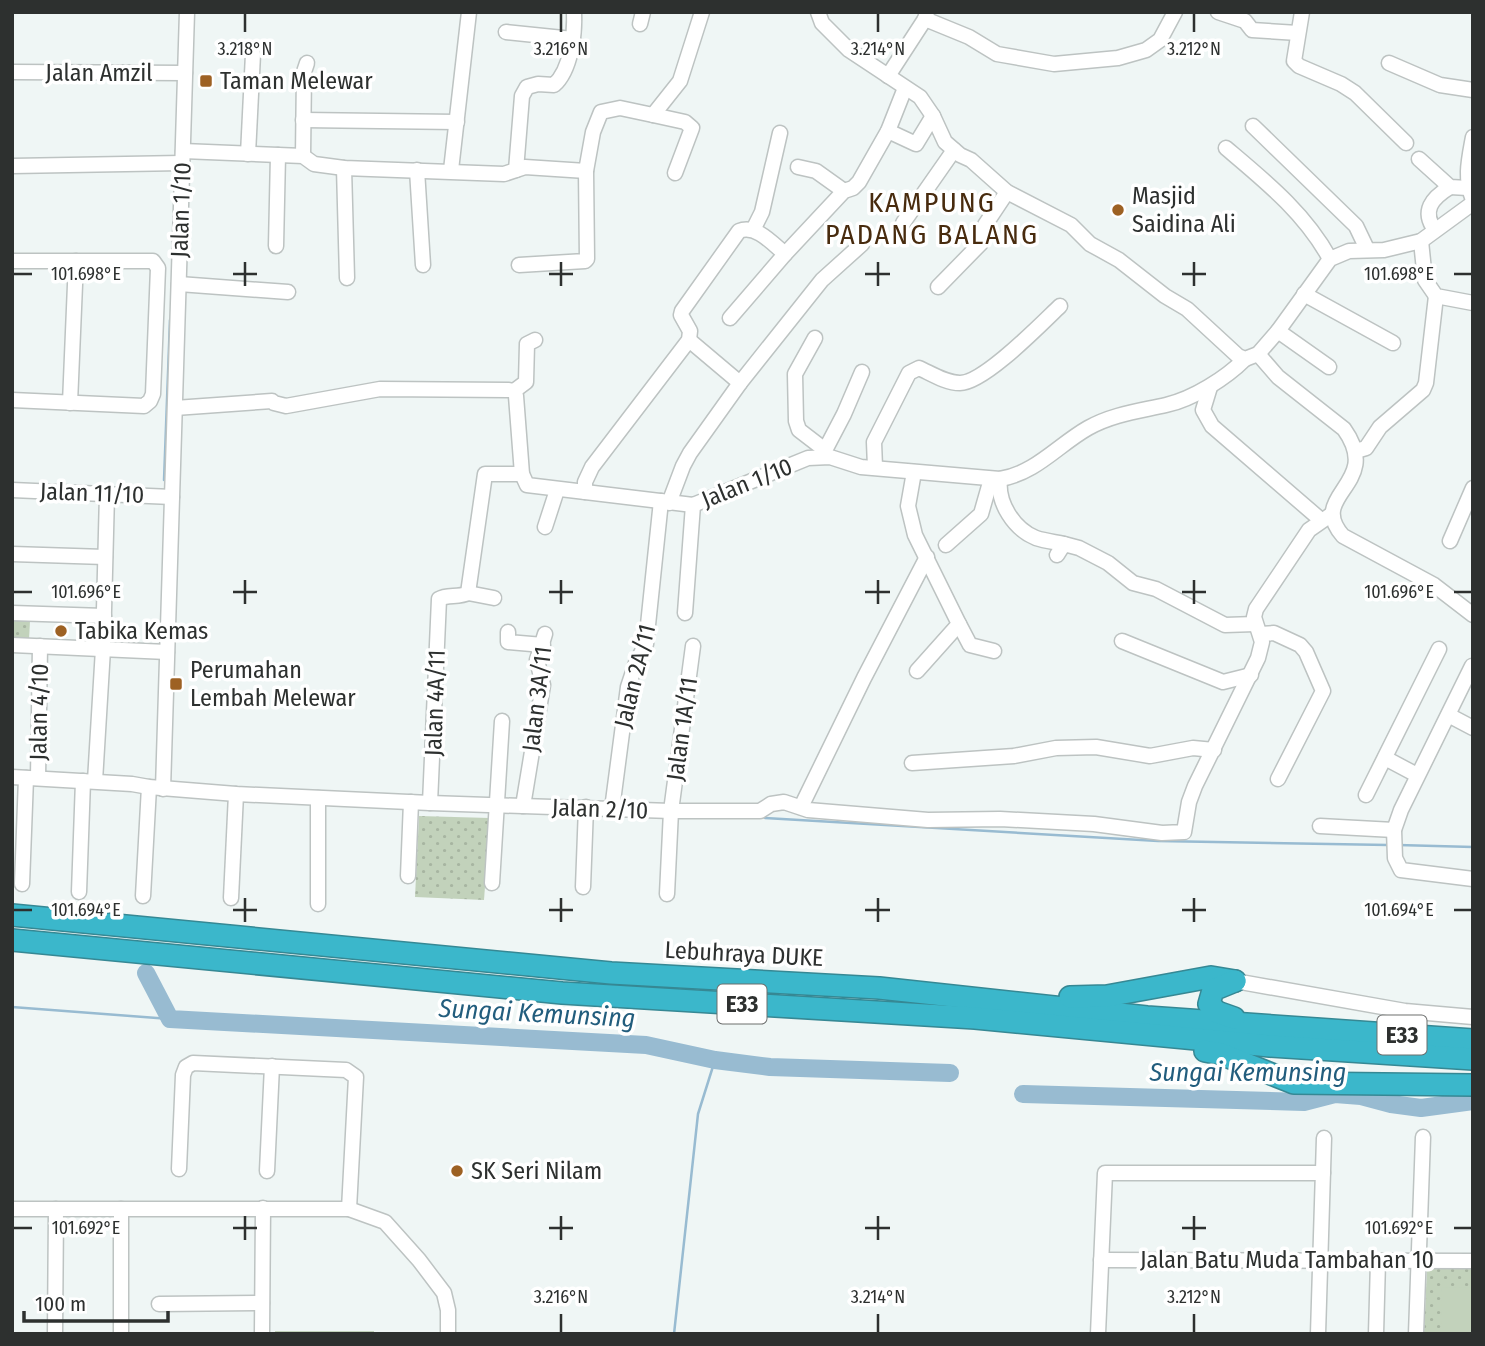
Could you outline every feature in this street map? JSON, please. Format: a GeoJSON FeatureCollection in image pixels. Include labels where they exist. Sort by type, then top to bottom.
{"type":"FeatureCollection","features":[{"type":"Feature","properties":{"kind":"highway","name":"Lebuhraya DUKE"},"geometry":{"type":"LineString","coordinates":[[12,915],[611,973],[879,988],[1147,1017],[1473,1040]]}},
{"type":"Feature","properties":{"kind":"highway","name":"Lebuhraya DUKE"},"geometry":{"type":"LineString","coordinates":[[12,940],[562,993],[995,1021],[1270,1046],[1473,1059]]}},
{"type":"Feature","properties":{"kind":"highway"},"geometry":{"type":"LineString","coordinates":[[1001,1000],[1107,996],[1211,977],[1235,981]]}},
{"type":"Feature","properties":{"kind":"highway"},"geometry":{"type":"LineString","coordinates":[[1235,981],[1213,990],[1209,1004],[1217,1012],[1245,1023]]}},
{"type":"Feature","properties":{"kind":"highway"},"geometry":{"type":"LineString","coordinates":[[995,1021],[1221,1054],[1294,1083],[1473,1085]]}},
{"type":"Feature","properties":{"kind":"street","name":"Jalan 1/10"},"geometry":{"type":"LineString","coordinates":[[143,895],[156,788],[167,652],[187,12]]}},
{"type":"Feature","properties":{"kind":"street"},"geometry":{"type":"LineString","coordinates":[[451,170],[469,12]]}},
{"type":"Feature","properties":{"kind":"street"},"geometry":{"type":"LineString","coordinates":[[653,115],[680,81],[702,12]]}},
{"type":"Feature","properties":{"kind":"street"},"geometry":{"type":"LineString","coordinates":[[818,12],[822,23],[849,50],[920,97],[933,116],[945,142],[954,150],[971,160],[1007,192],[1071,225],[1090,244],[1119,260],[1165,296],[1187,309],[1238,356],[1252,356],[1344,429],[1356,451],[1357,463],[1351,479],[1326,517],[1309,530],[1256,609],[1262,642],[1258,658],[1213,750],[1193,748],[1150,756],[1096,747],[1055,748],[1014,756],[912,763]]}},
{"type":"Feature","properties":{"kind":"street"},"geometry":{"type":"LineString","coordinates":[[888,76],[926,16],[997,54],[1054,64],[1118,58],[1146,50],[1160,40],[1175,12]]}},
{"type":"Feature","properties":{"kind":"street"},"geometry":{"type":"LineString","coordinates":[[1218,12],[1245,21],[1252,30],[1298,33]]}},
{"type":"Feature","properties":{"kind":"street"},"geometry":{"type":"LineString","coordinates":[[1302,12],[1294,61],[1299,66],[1355,93],[1406,143]]}},
{"type":"Feature","properties":{"kind":"street"},"geometry":{"type":"LineString","coordinates":[[506,32],[574,25],[565,69],[558,82],[554,85],[538,83],[527,87],[522,96],[516,170]]}},
{"type":"Feature","properties":{"kind":"street"},"geometry":{"type":"LineString","coordinates":[[248,154],[253,54]]}},
{"type":"Feature","properties":{"kind":"street"},"geometry":{"type":"LineString","coordinates":[[303,156],[307,63]]}},
{"type":"Feature","properties":{"kind":"street"},"geometry":{"type":"LineString","coordinates":[[1389,63],[1440,85],[1473,90]]}},
{"type":"Feature","properties":{"kind":"street","name":"Jalan Amzil"},"geometry":{"type":"LineString","coordinates":[[12,72],[185,73]]}},
{"type":"Feature","properties":{"kind":"street"},"geometry":{"type":"LineString","coordinates":[[730,318],[844,191],[853,188],[859,181],[887,131],[905,88]]}},
{"type":"Feature","properties":{"kind":"street"},"geometry":{"type":"LineString","coordinates":[[519,265],[587,259],[586,171],[593,132],[601,111],[620,108],[685,122],[693,132],[675,173]]}},
{"type":"Feature","properties":{"kind":"street"},"geometry":{"type":"LineString","coordinates":[[887,131],[916,144],[933,116]]}},
{"type":"Feature","properties":{"kind":"street"},"geometry":{"type":"LineString","coordinates":[[303,120],[457,122]]}},
{"type":"Feature","properties":{"kind":"street"},"geometry":{"type":"LineString","coordinates":[[1253,126],[1356,226],[1367,249]]}},
{"type":"Feature","properties":{"kind":"street"},"geometry":{"type":"LineString","coordinates":[[752,230],[762,212],[780,133]]}},
{"type":"Feature","properties":{"kind":"street"},"geometry":{"type":"LineString","coordinates":[[1471,197],[1467,169],[1473,137]]}},
{"type":"Feature","properties":{"kind":"street"},"geometry":{"type":"LineString","coordinates":[[1226,148],[1288,201],[1330,259],[1349,251],[1384,250],[1421,241],[1471,197]]}},
{"type":"Feature","properties":{"kind":"street"},"geometry":{"type":"LineString","coordinates":[[903,223],[954,150]]}},
{"type":"Feature","properties":{"kind":"street"},"geometry":{"type":"LineString","coordinates":[[12,166],[248,154],[303,156],[314,164],[344,168],[504,174],[525,167],[586,171]]}},
{"type":"Feature","properties":{"kind":"street"},"geometry":{"type":"LineString","coordinates":[[276,246],[278,155]]}},
{"type":"Feature","properties":{"kind":"street"},"geometry":{"type":"LineString","coordinates":[[1419,159],[1450,187],[1471,197]]}},
{"type":"Feature","properties":{"kind":"street"},"geometry":{"type":"LineString","coordinates":[[798,167],[816,170],[844,191]]}},
{"type":"Feature","properties":{"kind":"street"},"geometry":{"type":"LineString","coordinates":[[344,168],[347,278]]}},
{"type":"Feature","properties":{"kind":"street"},"geometry":{"type":"LineString","coordinates":[[417,170],[423,265]]}},
{"type":"Feature","properties":{"kind":"street"},"geometry":{"type":"LineString","coordinates":[[1435,230],[1427,215],[1428,208],[1450,187]]}},
{"type":"Feature","properties":{"kind":"street"},"geometry":{"type":"LineString","coordinates":[[938,287],[981,243],[985,225],[1007,192]]}},
{"type":"Feature","properties":{"kind":"street"},"geometry":{"type":"LineString","coordinates":[[585,492],[585,482],[592,467],[690,340],[690,331],[681,315],[682,311],[739,231],[752,230],[785,254]]}},
{"type":"Feature","properties":{"kind":"street"},"geometry":{"type":"LineString","coordinates":[[1356,451],[1366,448],[1380,427],[1423,390],[1436,296],[1426,280],[1421,241]]}},
{"type":"Feature","properties":{"kind":"street","name":"Jalan 2A/11"},"geometry":{"type":"LineString","coordinates":[[612,809],[628,687],[646,644],[665,502],[690,453],[740,383],[822,280],[862,243]]}},
{"type":"Feature","properties":{"kind":"street","name":"Jalan 1/10"},"geometry":{"type":"LineString","coordinates":[[522,474],[527,485],[693,505],[823,454],[861,467],[1009,478],[1036,466],[1088,428],[1133,410],[1170,404],[1210,387],[1252,356],[1278,331],[1330,259]]}},
{"type":"Feature","properties":{"kind":"street"},"geometry":{"type":"LineString","coordinates":[[12,261],[153,261],[158,268],[153,394],[150,401],[144,406],[12,400]]}},
{"type":"Feature","properties":{"kind":"street"},"geometry":{"type":"LineString","coordinates":[[70,402],[76,261]]}},
{"type":"Feature","properties":{"kind":"street"},"geometry":{"type":"LineString","coordinates":[[179,284],[288,292]]}},
{"type":"Feature","properties":{"kind":"street"},"geometry":{"type":"LineString","coordinates":[[1304,294],[1393,343]]}},
{"type":"Feature","properties":{"kind":"street"},"geometry":{"type":"LineString","coordinates":[[1436,296],[1473,303]]}},
{"type":"Feature","properties":{"kind":"street"},"geometry":{"type":"LineString","coordinates":[[874,467],[874,442],[909,373],[919,368],[949,382],[970,382],[983,375],[1060,306]]}},
{"type":"Feature","properties":{"kind":"street"},"geometry":{"type":"LineString","coordinates":[[1278,331],[1329,367]]}},
{"type":"Feature","properties":{"kind":"street"},"geometry":{"type":"LineString","coordinates":[[815,338],[795,374],[796,421],[799,430],[823,454],[862,372]]}},
{"type":"Feature","properties":{"kind":"street"},"geometry":{"type":"LineString","coordinates":[[175,408],[272,401],[286,405],[392,389],[514,391],[526,382],[527,344],[535,340]]}},
{"type":"Feature","properties":{"kind":"street"},"geometry":{"type":"LineString","coordinates":[[690,340],[740,383]]}},
{"type":"Feature","properties":{"kind":"street"},"geometry":{"type":"LineString","coordinates":[[1210,387],[1203,410],[1212,426],[1326,517],[1343,536],[1434,584],[1473,615]]}},
{"type":"Feature","properties":{"kind":"street"},"geometry":{"type":"LineString","coordinates":[[494,598],[468,593],[483,477],[488,473],[522,474],[519,414],[514,391]]}},
{"type":"Feature","properties":{"kind":"street"},"geometry":{"type":"LineString","coordinates":[[914,472],[908,510],[915,535],[970,645],[994,651]]}},
{"type":"Feature","properties":{"kind":"street"},"geometry":{"type":"LineString","coordinates":[[946,545],[981,514],[996,479]]}},
{"type":"Feature","properties":{"kind":"street"},"geometry":{"type":"LineString","coordinates":[[996,479],[1001,501],[1016,525],[1034,537],[1060,550],[1079,548],[1108,563],[1133,583],[1156,589],[1225,625],[1274,633],[1300,645],[1306,652],[1323,691],[1278,779]]}},
{"type":"Feature","properties":{"kind":"street"},"geometry":{"type":"LineString","coordinates":[[1450,541],[1473,488]]}},
{"type":"Feature","properties":{"kind":"street","name":"Jalan 11/10"},"geometry":{"type":"LineString","coordinates":[[12,490],[172,497]]}},
{"type":"Feature","properties":{"kind":"street"},"geometry":{"type":"LineString","coordinates":[[545,527],[557,490]]}},
{"type":"Feature","properties":{"kind":"street"},"geometry":{"type":"LineString","coordinates":[[79,892],[103,649],[107,494]]}},
{"type":"Feature","properties":{"kind":"street"},"geometry":{"type":"LineString","coordinates":[[685,613],[693,505]]}},
{"type":"Feature","properties":{"kind":"street"},"geometry":{"type":"LineString","coordinates":[[12,554],[105,556]]}},
{"type":"Feature","properties":{"kind":"street"},"geometry":{"type":"LineString","coordinates":[[801,807],[927,557]]}},
{"type":"Feature","properties":{"kind":"street","name":"Jalan 4A/11"},"geometry":{"type":"LineString","coordinates":[[430,803],[438,602],[442,597],[468,593]]}},
{"type":"Feature","properties":{"kind":"street"},"geometry":{"type":"LineString","coordinates":[[12,613],[104,616]]}},
{"type":"Feature","properties":{"kind":"street"},"geometry":{"type":"LineString","coordinates":[[917,671],[959,624]]}},
{"type":"Feature","properties":{"kind":"street","name":"Jalan 3A/11"},"geometry":{"type":"LineString","coordinates":[[508,632],[508,642],[544,640],[537,660],[544,685],[523,806]]}},
{"type":"Feature","properties":{"kind":"street"},"geometry":{"type":"LineString","coordinates":[[1122,642],[1223,682],[1251,675]]}},
{"type":"Feature","properties":{"kind":"street"},"geometry":{"type":"LineString","coordinates":[[12,645],[167,652]]}},
{"type":"Feature","properties":{"kind":"street","name":"Jalan 4/10"},"geometry":{"type":"LineString","coordinates":[[22,884],[25,778],[40,646]]}},
{"type":"Feature","properties":{"kind":"street","name":"Jalan 1A/11"},"geometry":{"type":"LineString","coordinates":[[667,894],[671,811],[693,646]]}},
{"type":"Feature","properties":{"kind":"street"},"geometry":{"type":"LineString","coordinates":[[1366,794],[1439,649]]}},
{"type":"Feature","properties":{"kind":"street"},"geometry":{"type":"LineString","coordinates":[[1472,666],[1417,775],[1394,832],[1395,858],[1401,870],[1473,879]]}},
{"type":"Feature","properties":{"kind":"street"},"geometry":{"type":"LineString","coordinates":[[1454,718],[1473,728]]}},
{"type":"Feature","properties":{"kind":"street"},"geometry":{"type":"LineString","coordinates":[[492,883],[502,722]]}},
{"type":"Feature","properties":{"kind":"street","name":"Jalan 2/10"},"geometry":{"type":"LineString","coordinates":[[25,778],[236,794],[671,811],[761,811],[771,804],[784,802],[808,810],[928,821],[1000,819],[1094,824],[1162,833],[1184,832],[1189,802],[1213,750]]}},
{"type":"Feature","properties":{"kind":"street"},"geometry":{"type":"LineString","coordinates":[[1385,758],[1417,775]]}},
{"type":"Feature","properties":{"kind":"street"},"geometry":{"type":"LineString","coordinates":[[231,898],[236,794]]}},
{"type":"Feature","properties":{"kind":"street"},"geometry":{"type":"LineString","coordinates":[[318,798],[318,904]]}},
{"type":"Feature","properties":{"kind":"street"},"geometry":{"type":"LineString","coordinates":[[408,876],[411,802]]}},
{"type":"Feature","properties":{"kind":"street"},"geometry":{"type":"LineString","coordinates":[[583,887],[586,807]]}},
{"type":"Feature","properties":{"kind":"street"},"geometry":{"type":"LineString","coordinates":[[1320,826],[1394,832]]}},
{"type":"Feature","properties":{"kind":"street"},"geometry":{"type":"LineString","coordinates":[[1235,981],[1405,1011],[1473,1017]]}},
{"type":"Feature","properties":{"kind":"street"},"geometry":{"type":"LineString","coordinates":[[180,1169],[183,1075],[186,1067],[193,1063],[346,1070],[356,1077],[349,1209]]}},
{"type":"Feature","properties":{"kind":"street"},"geometry":{"type":"LineString","coordinates":[[267,1171],[272,1066]]}},
{"type":"Feature","properties":{"kind":"street"},"geometry":{"type":"LineString","coordinates":[[1416,1334],[1423,1137]]}},
{"type":"Feature","properties":{"kind":"street"},"geometry":{"type":"LineString","coordinates":[[1318,1334],[1324,1138]]}},
{"type":"Feature","properties":{"kind":"street"},"geometry":{"type":"LineString","coordinates":[[1098,1334],[1105,1173],[1323,1173]]}},
{"type":"Feature","properties":{"kind":"street"},"geometry":{"type":"LineString","coordinates":[[262,1334],[263,1208]]}},
{"type":"Feature","properties":{"kind":"street"},"geometry":{"type":"LineString","coordinates":[[12,1209],[349,1209],[385,1222],[418,1260],[444,1293],[448,1310],[448,1334]]}},
{"type":"Feature","properties":{"kind":"street"},"geometry":{"type":"LineString","coordinates":[[55,1334],[56,1209]]}},
{"type":"Feature","properties":{"kind":"street"},"geometry":{"type":"LineString","coordinates":[[121,1209],[121,1334]]}},
{"type":"Feature","properties":{"kind":"street","name":"Jalan Batu Muda Tambahan 10"},"geometry":{"type":"LineString","coordinates":[[1101,1260],[1473,1261]]}},
{"type":"Feature","properties":{"kind":"street"},"geometry":{"type":"LineString","coordinates":[[1376,1334],[1378,1261]]}},
{"type":"Feature","properties":{"kind":"street"},"geometry":{"type":"LineString","coordinates":[[159,1304],[262,1303]]}},
{"type":"Feature","properties":{"kind":"green space"},"geometry":{"type":"Polygon","coordinates":[[[12,620],[30,621],[29,640],[12,639],[12,620]]]}},
{"type":"Feature","properties":{"kind":"green space"},"geometry":{"type":"Polygon","coordinates":[[[419,816],[490,818],[484,900],[415,897],[419,816]]]}},
{"type":"Feature","properties":{"kind":"green space"},"geometry":{"type":"Polygon","coordinates":[[[1427,1268],[1473,1269],[1473,1334],[1424,1334],[1427,1268]]]}},
{"type":"Feature","properties":{"kind":"green space"},"geometry":{"type":"Polygon","coordinates":[[[1442,1287],[1473,1288],[1473,1334],[1441,1334],[1442,1287]]]}},
{"type":"Feature","properties":{"kind":"green space"},"geometry":{"type":"Polygon","coordinates":[[[275,1331],[374,1331],[374,1334],[275,1334],[275,1331]]]}},
{"type":"Feature","properties":{"kind":"waterway","name":"Sungai Kemunsing"},"geometry":{"type":"LineString","coordinates":[[164,480],[170,320]]}},
{"type":"Feature","properties":{"kind":"waterway"},"geometry":{"type":"LineString","coordinates":[[765,818],[1158,841],[1388,845]]}},
{"type":"Feature","properties":{"kind":"waterway"},"geometry":{"type":"LineString","coordinates":[[1398,845],[1473,847]]}},
{"type":"Feature","properties":{"kind":"waterway","name":"Sungai Kemunsing"},"geometry":{"type":"LineString","coordinates":[[146,973],[170,1019],[646,1045],[715,1060],[770,1067],[950,1073]]}},
{"type":"Feature","properties":{"kind":"waterway"},"geometry":{"type":"LineString","coordinates":[[12,1007],[170,1019]]}},
{"type":"Feature","properties":{"kind":"waterway"},"geometry":{"type":"LineString","coordinates":[[674,1334],[698,1114],[715,1060]]}},
{"type":"Feature","properties":{"kind":"waterway","name":"Sungai Kemunsing"},"geometry":{"type":"LineString","coordinates":[[1023,1094],[1304,1102],[1335,1094],[1361,1096],[1421,1108],[1473,1101]]}},
{"type":"Feature","properties":{"kind":"place","name":"Taman Melewar"},"geometry":{"type":"Point","coordinates":[206,81]}},
{"type":"Feature","properties":{"kind":"place","name":"Masjid Saidina Ali"},"geometry":{"type":"Point","coordinates":[1118,210]}},
{"type":"Feature","properties":{"kind":"place","name":"Tabika Kemas"},"geometry":{"type":"Point","coordinates":[61,631]}},
{"type":"Feature","properties":{"kind":"place","name":"Perumahan Lembah Melewar"},"geometry":{"type":"Point","coordinates":[176,684]}},
{"type":"Feature","properties":{"kind":"place","name":"SK Seri Nilam"},"geometry":{"type":"Point","coordinates":[457,1171]}},
{"type":"Feature","properties":{"kind":"district","name":"KAMPUNG PADANG BALANG"},"geometry":{"type":"Point","coordinates":[932,218]}}]}
